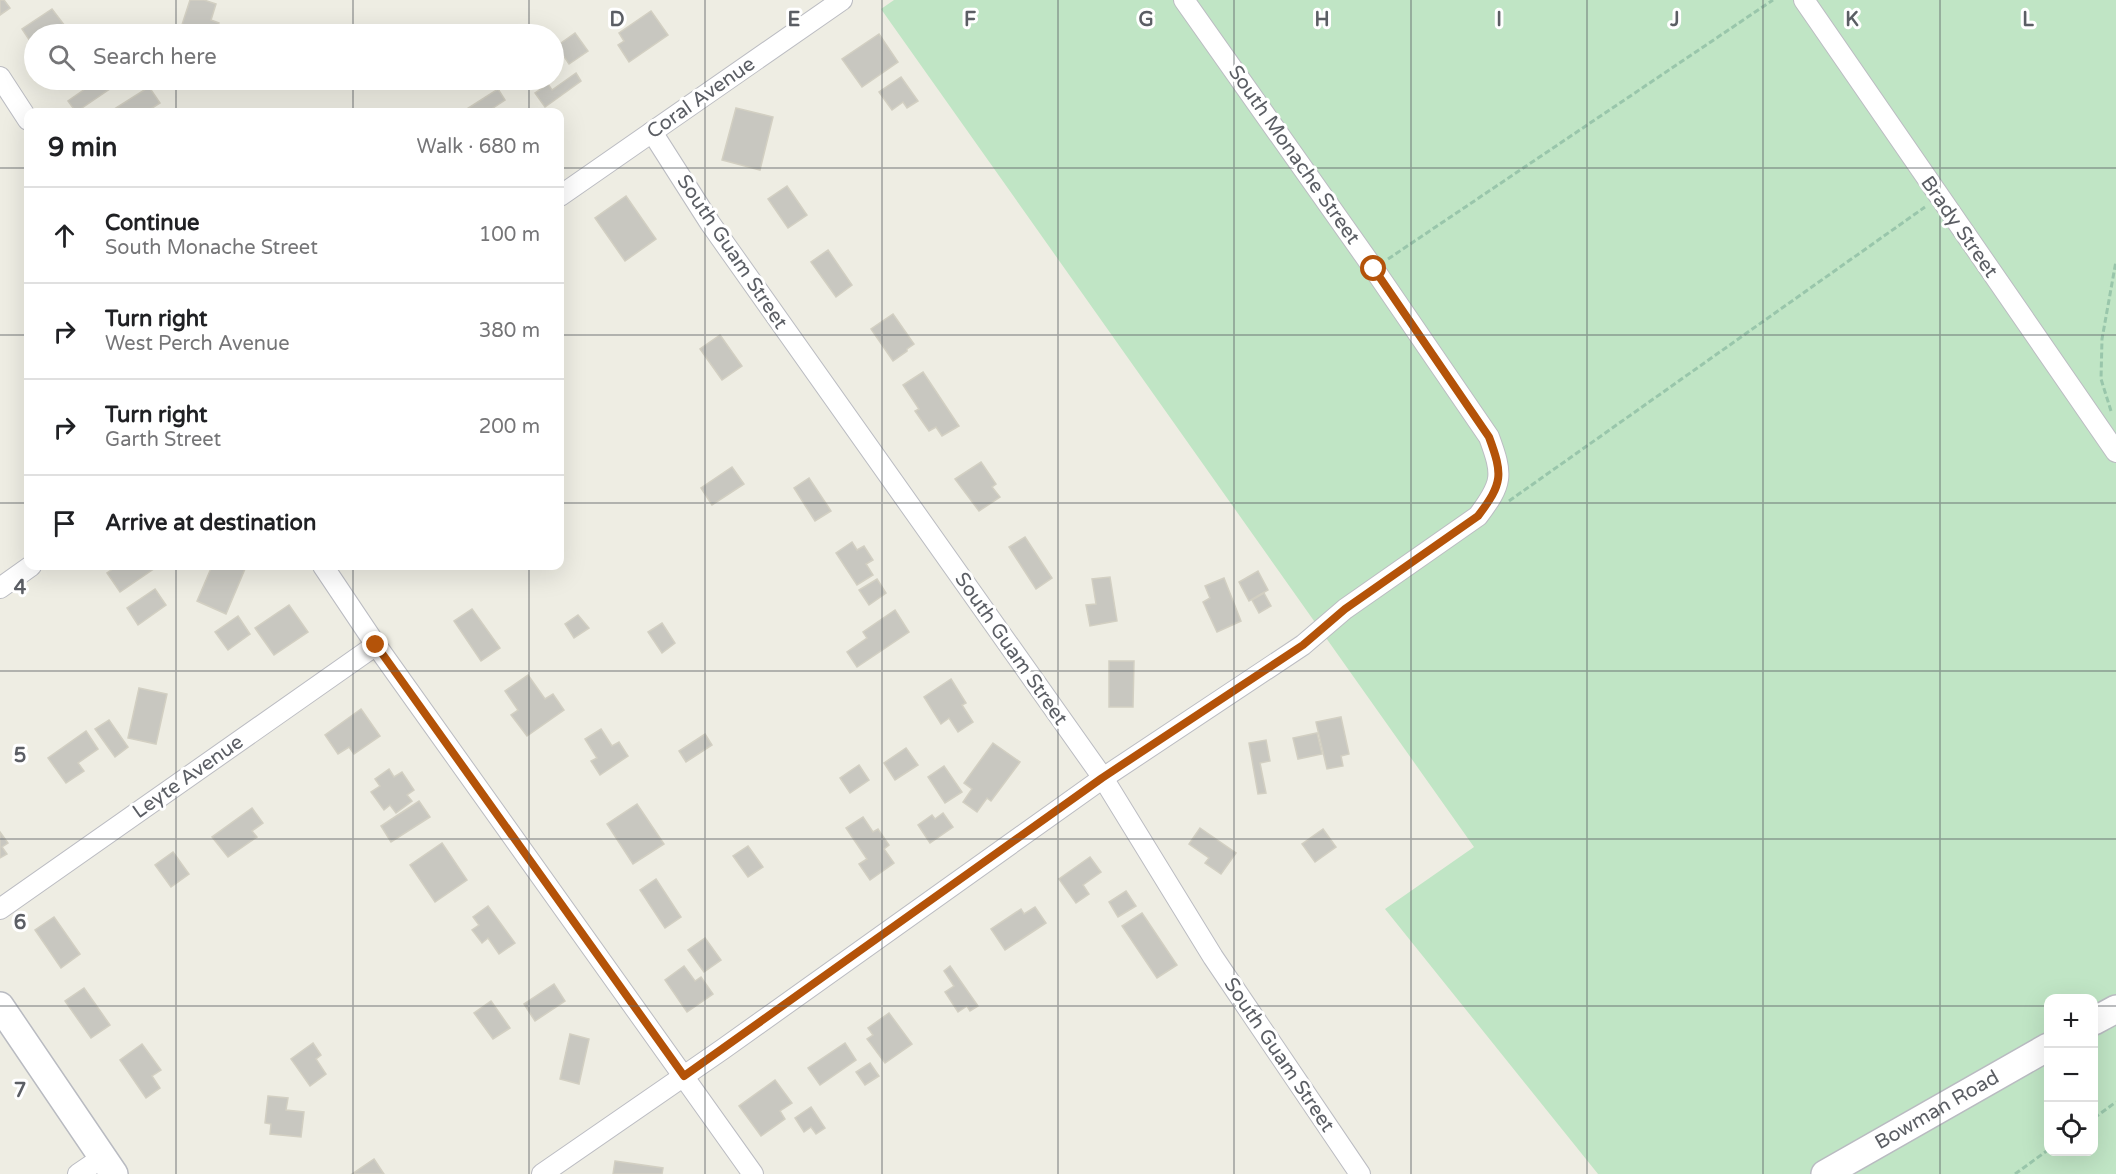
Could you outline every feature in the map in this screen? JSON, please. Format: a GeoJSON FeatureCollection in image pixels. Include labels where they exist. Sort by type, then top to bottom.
{"type":"FeatureCollection","features":[{"type":"Feature","properties":{"kind":"main road"},"geometry":{"type":"LineString","coordinates":[[0,1006],[108,1166]]}},
{"type":"Feature","properties":{"kind":"main road"},"geometry":{"type":"LineString","coordinates":[[2098,1019],[2116,1009]]}},
{"type":"Feature","properties":{"kind":"main road","name":"Bowman Road"},"geometry":{"type":"LineString","coordinates":[[1825,1174],[2047,1048]]}},
{"type":"Feature","properties":{"kind":"street","name":"Coral Avenue"},"geometry":{"type":"LineString","coordinates":[[564,193],[842,0]]}},
{"type":"Feature","properties":{"kind":"street","name":"South Monache Street"},"geometry":{"type":"LineString","coordinates":[[1184,0],[1374,269],[1489,437],[1498,463],[1499,500]]}},
{"type":"Feature","properties":{"kind":"street","name":"Brady Street"},"geometry":{"type":"LineString","coordinates":[[1804,0],[2116,452]]}},
{"type":"Feature","properties":{"kind":"street"},"geometry":{"type":"LineString","coordinates":[[0,77],[24,114]]}},
{"type":"Feature","properties":{"kind":"street","name":"South Guam Street"},"geometry":{"type":"LineString","coordinates":[[652,132],[710,223],[1102,778],[1213,957],[1360,1174]]}},
{"type":"Feature","properties":{"kind":"street"},"geometry":{"type":"LineString","coordinates":[[542,1174],[684,1076],[1102,778],[1303,645],[1345,609],[1499,500]]}},
{"type":"Feature","properties":{"kind":"street"},"geometry":{"type":"LineString","coordinates":[[0,588],[25,570]]}},
{"type":"Feature","properties":{"kind":"street"},"geometry":{"type":"LineString","coordinates":[[326,570],[376,645],[753,1174]]}},
{"type":"Feature","properties":{"kind":"street","name":"Leyte Avenue"},"geometry":{"type":"LineString","coordinates":[[0,909],[376,645]]}},
{"type":"Feature","properties":{"kind":"street"},"geometry":{"type":"LineString","coordinates":[[78,1174],[108,1166]]}},
{"type":"Feature","properties":{"kind":"path"},"geometry":{"type":"LineString","coordinates":[[1374,269],[1773,0]]}},
{"type":"Feature","properties":{"kind":"path"},"geometry":{"type":"LineString","coordinates":[[1499,500],[1939,197]]}},
{"type":"Feature","properties":{"kind":"path"},"geometry":{"type":"LineString","coordinates":[[2113,418],[2101,379],[2102,339],[2116,261]]}},
{"type":"Feature","properties":{"kind":"path"},"geometry":{"type":"LineString","coordinates":[[2098,1115],[2116,1102]]}},
{"type":"Feature","properties":{"kind":"path"},"geometry":{"type":"LineString","coordinates":[[2015,1174],[2044,1154]]}},
{"type":"Feature","properties":{"kind":"green space"},"geometry":{"type":"Polygon","coordinates":[[[894,0],[2116,0],[2116,1174],[1598,1174],[1385,909],[1474,847],[881,9],[894,0]]]}},
{"type":"Feature","properties":{"kind":"building"},"geometry":{"type":"Polygon","coordinates":[[[0,0],[4,0],[10,8],[0,15],[0,0]]]}},
{"type":"Feature","properties":{"kind":"building"},"geometry":{"type":"Polygon","coordinates":[[[190,0],[204,0],[216,4],[211,20],[219,24],[182,24],[190,0]]]}},
{"type":"Feature","properties":{"kind":"building"},"geometry":{"type":"Polygon","coordinates":[[[52,9],[63,24],[30,24],[52,9]]]}},
{"type":"Feature","properties":{"kind":"building"},"geometry":{"type":"Polygon","coordinates":[[[651,11],[668,35],[629,62],[618,45],[624,41],[619,33],[651,11]]]}},
{"type":"Feature","properties":{"kind":"building"},"geometry":{"type":"Polygon","coordinates":[[[575,33],[588,51],[569,64],[564,56],[564,41],[575,33]]]}},
{"type":"Feature","properties":{"kind":"building"},"geometry":{"type":"Polygon","coordinates":[[[879,34],[898,62],[862,87],[842,59],[879,34]]]}},
{"type":"Feature","properties":{"kind":"building"},"geometry":{"type":"Polygon","coordinates":[[[576,73],[581,81],[545,107],[535,93],[539,90],[564,90],[564,82],[576,73]]]}},
{"type":"Feature","properties":{"kind":"building"},"geometry":{"type":"Polygon","coordinates":[[[901,77],[918,101],[907,108],[903,102],[892,110],[879,92],[901,77]]]}},
{"type":"Feature","properties":{"kind":"building"},"geometry":{"type":"Polygon","coordinates":[[[84,90],[108,90],[82,108],[73,108],[68,101],[84,90]]]}},
{"type":"Feature","properties":{"kind":"building"},"geometry":{"type":"Polygon","coordinates":[[[144,90],[151,90],[160,103],[152,108],[116,108],[144,90]]]}},
{"type":"Feature","properties":{"kind":"building"},"geometry":{"type":"Polygon","coordinates":[[[496,90],[505,100],[493,108],[468,108],[496,90]]]}},
{"type":"Feature","properties":{"kind":"building"},"geometry":{"type":"Polygon","coordinates":[[[736,108],[773,117],[760,170],[722,160],[736,108]]]}},
{"type":"Feature","properties":{"kind":"building"},"geometry":{"type":"Polygon","coordinates":[[[787,186],[807,215],[788,228],[768,199],[787,186]]]}},
{"type":"Feature","properties":{"kind":"building"},"geometry":{"type":"Polygon","coordinates":[[[626,196],[656,239],[625,261],[595,218],[626,196]]]}},
{"type":"Feature","properties":{"kind":"building"},"geometry":{"type":"Polygon","coordinates":[[[828,250],[852,285],[836,297],[811,262],[828,250]]]}},
{"type":"Feature","properties":{"kind":"building"},"geometry":{"type":"Polygon","coordinates":[[[893,314],[914,344],[893,361],[871,329],[893,314]]]}},
{"type":"Feature","properties":{"kind":"building"},"geometry":{"type":"Polygon","coordinates":[[[720,335],[742,366],[722,380],[700,349],[720,335]]]}},
{"type":"Feature","properties":{"kind":"building"},"geometry":{"type":"Polygon","coordinates":[[[923,372],[959,426],[942,436],[936,427],[929,431],[915,411],[919,409],[903,385],[923,372]]]}},
{"type":"Feature","properties":{"kind":"building"},"geometry":{"type":"Polygon","coordinates":[[[981,462],[996,484],[992,487],[1000,497],[979,511],[955,479],[981,462]]]}},
{"type":"Feature","properties":{"kind":"building"},"geometry":{"type":"Polygon","coordinates":[[[732,467],[744,484],[712,505],[701,488],[732,467]]]}},
{"type":"Feature","properties":{"kind":"building"},"geometry":{"type":"Polygon","coordinates":[[[809,478],[831,511],[815,521],[794,488],[809,478]]]}},
{"type":"Feature","properties":{"kind":"building"},"geometry":{"type":"Polygon","coordinates":[[[1025,537],[1052,578],[1036,589],[1009,547],[1025,537]]]}},
{"type":"Feature","properties":{"kind":"building"},"geometry":{"type":"Polygon","coordinates":[[[852,542],[857,550],[864,546],[873,560],[866,564],[873,575],[857,585],[836,553],[852,542]]]}},
{"type":"Feature","properties":{"kind":"building"},"geometry":{"type":"Polygon","coordinates":[[[111,570],[152,570],[120,592],[107,573],[111,570]]]}},
{"type":"Feature","properties":{"kind":"building"},"geometry":{"type":"Polygon","coordinates":[[[210,570],[245,570],[226,614],[197,601],[210,570]]]}},
{"type":"Feature","properties":{"kind":"building"},"geometry":{"type":"Polygon","coordinates":[[[1258,571],[1268,590],[1249,601],[1239,582],[1258,571]]]}},
{"type":"Feature","properties":{"kind":"building"},"geometry":{"type":"Polygon","coordinates":[[[1110,577],[1117,621],[1090,626],[1086,605],[1096,604],[1092,579],[1110,577]]]}},
{"type":"Feature","properties":{"kind":"building"},"geometry":{"type":"Polygon","coordinates":[[[1224,578],[1241,621],[1217,632],[1203,602],[1210,598],[1205,586],[1224,578]]]}},
{"type":"Feature","properties":{"kind":"building"},"geometry":{"type":"Polygon","coordinates":[[[877,579],[886,593],[869,605],[859,590],[877,579]]]}},
{"type":"Feature","properties":{"kind":"building"},"geometry":{"type":"Polygon","coordinates":[[[155,589],[166,605],[138,625],[127,608],[155,589]]]}},
{"type":"Feature","properties":{"kind":"building"},"geometry":{"type":"Polygon","coordinates":[[[1264,593],[1271,606],[1259,613],[1252,600],[1264,593]]]}},
{"type":"Feature","properties":{"kind":"building"},"geometry":{"type":"Polygon","coordinates":[[[289,605],[308,632],[274,655],[255,628],[289,605]]]}},
{"type":"Feature","properties":{"kind":"building"},"geometry":{"type":"Polygon","coordinates":[[[472,609],[500,648],[481,661],[454,621],[472,609]]]}},
{"type":"Feature","properties":{"kind":"building"},"geometry":{"type":"Polygon","coordinates":[[[895,610],[909,632],[857,667],[847,652],[867,638],[863,632],[895,610]]]}},
{"type":"Feature","properties":{"kind":"building"},"geometry":{"type":"Polygon","coordinates":[[[578,615],[589,628],[574,638],[565,624],[578,615]]]}},
{"type":"Feature","properties":{"kind":"building"},"geometry":{"type":"Polygon","coordinates":[[[238,616],[250,634],[228,650],[215,632],[238,616]]]}},
{"type":"Feature","properties":{"kind":"building"},"geometry":{"type":"Polygon","coordinates":[[[662,623],[675,643],[662,653],[648,632],[662,623]]]}},
{"type":"Feature","properties":{"kind":"building"},"geometry":{"type":"Polygon","coordinates":[[[1109,661],[1134,661],[1133,707],[1109,707],[1109,661]]]}},
{"type":"Feature","properties":{"kind":"building"},"geometry":{"type":"Polygon","coordinates":[[[528,675],[545,699],[553,694],[564,710],[527,736],[511,715],[518,710],[505,691],[528,675]]]}},
{"type":"Feature","properties":{"kind":"building"},"geometry":{"type":"Polygon","coordinates":[[[951,679],[966,703],[962,705],[973,722],[958,732],[949,718],[941,724],[924,697],[951,679]]]}},
{"type":"Feature","properties":{"kind":"building"},"geometry":{"type":"Polygon","coordinates":[[[139,688],[167,694],[156,744],[128,738],[139,688]]]}},
{"type":"Feature","properties":{"kind":"building"},"geometry":{"type":"Polygon","coordinates":[[[361,709],[380,736],[354,754],[349,747],[338,754],[325,735],[361,709]]]}},
{"type":"Feature","properties":{"kind":"building"},"geometry":{"type":"Polygon","coordinates":[[[1341,717],[1349,754],[1341,756],[1343,766],[1327,769],[1316,722],[1341,717]]]}},
{"type":"Feature","properties":{"kind":"building"},"geometry":{"type":"Polygon","coordinates":[[[109,720],[128,747],[115,757],[95,729],[109,720]]]}},
{"type":"Feature","properties":{"kind":"building"},"geometry":{"type":"Polygon","coordinates":[[[601,729],[612,746],[619,742],[628,756],[600,775],[591,761],[597,758],[585,739],[601,729]]]}},
{"type":"Feature","properties":{"kind":"building"},"geometry":{"type":"Polygon","coordinates":[[[86,731],[98,749],[78,763],[84,771],[66,783],[48,758],[86,731]]]}},
{"type":"Feature","properties":{"kind":"building"},"geometry":{"type":"Polygon","coordinates":[[[1317,733],[1322,754],[1298,759],[1293,738],[1317,733]]]}},
{"type":"Feature","properties":{"kind":"building"},"geometry":{"type":"Polygon","coordinates":[[[705,734],[712,745],[686,762],[679,751],[705,734]]]}},
{"type":"Feature","properties":{"kind":"building"},"geometry":{"type":"Polygon","coordinates":[[[1266,740],[1270,761],[1260,763],[1266,793],[1258,794],[1249,743],[1266,740]]]}},
{"type":"Feature","properties":{"kind":"building"},"geometry":{"type":"Polygon","coordinates":[[[993,743],[1020,762],[991,801],[987,798],[977,812],[963,802],[972,789],[964,783],[993,743]]]}},
{"type":"Feature","properties":{"kind":"building"},"geometry":{"type":"Polygon","coordinates":[[[906,748],[918,765],[895,780],[884,763],[906,748]]]}},
{"type":"Feature","properties":{"kind":"building"},"geometry":{"type":"Polygon","coordinates":[[[859,765],[869,780],[850,793],[840,778],[859,765]]]}},
{"type":"Feature","properties":{"kind":"building"},"geometry":{"type":"Polygon","coordinates":[[[944,766],[962,792],[945,803],[928,777],[944,766]]]}},
{"type":"Feature","properties":{"kind":"building"},"geometry":{"type":"Polygon","coordinates":[[[389,769],[394,777],[402,772],[414,790],[407,795],[412,801],[396,813],[390,805],[384,810],[371,792],[380,786],[375,779],[389,769]]]}},
{"type":"Feature","properties":{"kind":"building"},"geometry":{"type":"Polygon","coordinates":[[[419,801],[430,817],[391,842],[381,826],[419,801]]]}},
{"type":"Feature","properties":{"kind":"building"},"geometry":{"type":"Polygon","coordinates":[[[637,804],[664,844],[633,864],[607,824],[637,804]]]}},
{"type":"Feature","properties":{"kind":"building"},"geometry":{"type":"Polygon","coordinates":[[[252,808],[263,823],[252,831],[257,837],[228,857],[212,837],[252,808]]]}},
{"type":"Feature","properties":{"kind":"building"},"geometry":{"type":"Polygon","coordinates":[[[943,813],[953,827],[930,843],[918,825],[932,815],[935,819],[943,813]]]}},
{"type":"Feature","properties":{"kind":"building"},"geometry":{"type":"Polygon","coordinates":[[[863,817],[873,832],[878,829],[889,845],[884,849],[894,863],[870,880],[859,864],[867,859],[846,828],[863,817]]]}},
{"type":"Feature","properties":{"kind":"building"},"geometry":{"type":"Polygon","coordinates":[[[1200,828],[1236,853],[1221,874],[1205,863],[1209,858],[1189,844],[1200,828]]]}},
{"type":"Feature","properties":{"kind":"building"},"geometry":{"type":"Polygon","coordinates":[[[1323,829],[1336,847],[1315,862],[1302,844],[1323,829]]]}},
{"type":"Feature","properties":{"kind":"building"},"geometry":{"type":"Polygon","coordinates":[[[0,832],[8,843],[2,847],[7,854],[0,858],[0,832]]]}},
{"type":"Feature","properties":{"kind":"building"},"geometry":{"type":"Polygon","coordinates":[[[442,843],[467,880],[435,902],[410,865],[442,843]]]}},
{"type":"Feature","properties":{"kind":"building"},"geometry":{"type":"Polygon","coordinates":[[[748,846],[763,867],[748,877],[733,856],[748,846]]]}},
{"type":"Feature","properties":{"kind":"building"},"geometry":{"type":"Polygon","coordinates":[[[173,852],[189,874],[171,887],[155,865],[173,852]]]}},
{"type":"Feature","properties":{"kind":"building"},"geometry":{"type":"Polygon","coordinates":[[[1090,857],[1101,872],[1083,885],[1089,894],[1076,903],[1059,879],[1090,857]]]}},
{"type":"Feature","properties":{"kind":"building"},"geometry":{"type":"Polygon","coordinates":[[[656,879],[681,917],[665,928],[640,890],[656,879]]]}},
{"type":"Feature","properties":{"kind":"building"},"geometry":{"type":"Polygon","coordinates":[[[1126,891],[1136,906],[1118,917],[1109,902],[1126,891]]]}},
{"type":"Feature","properties":{"kind":"building"},"geometry":{"type":"Polygon","coordinates":[[[488,906],[515,943],[499,954],[488,938],[482,943],[472,930],[479,925],[473,917],[488,906]]]}},
{"type":"Feature","properties":{"kind":"building"},"geometry":{"type":"Polygon","coordinates":[[[1035,907],[1046,923],[1005,950],[991,929],[1021,909],[1024,914],[1035,907]]]}},
{"type":"Feature","properties":{"kind":"building"},"geometry":{"type":"Polygon","coordinates":[[[1142,913],[1177,965],[1157,978],[1122,926],[1142,913]]]}},
{"type":"Feature","properties":{"kind":"building"},"geometry":{"type":"Polygon","coordinates":[[[54,917],[80,954],[61,968],[35,930],[54,917]]]}},
{"type":"Feature","properties":{"kind":"building"},"geometry":{"type":"Polygon","coordinates":[[[705,938],[721,960],[704,972],[688,950],[705,938]]]}},
{"type":"Feature","properties":{"kind":"building"},"geometry":{"type":"Polygon","coordinates":[[[684,966],[695,981],[701,977],[713,994],[687,1012],[665,980],[684,966]]]}},
{"type":"Feature","properties":{"kind":"building"},"geometry":{"type":"Polygon","coordinates":[[[950,966],[978,1006],[970,1011],[967,1006],[958,1012],[945,992],[954,986],[944,971],[950,966]]]}},
{"type":"Feature","properties":{"kind":"building"},"geometry":{"type":"Polygon","coordinates":[[[554,984],[565,1001],[535,1021],[524,1004],[554,984]]]}},
{"type":"Feature","properties":{"kind":"building"},"geometry":{"type":"Polygon","coordinates":[[[84,988],[110,1025],[91,1038],[65,1001],[84,988]]]}},
{"type":"Feature","properties":{"kind":"building"},"geometry":{"type":"Polygon","coordinates":[[[491,1001],[510,1028],[493,1039],[474,1013],[491,1001]]]}},
{"type":"Feature","properties":{"kind":"building"},"geometry":{"type":"Polygon","coordinates":[[[889,1013],[912,1044],[885,1063],[867,1039],[873,1035],[868,1028],[889,1013]]]}},
{"type":"Feature","properties":{"kind":"building"},"geometry":{"type":"Polygon","coordinates":[[[570,1034],[589,1039],[579,1084],[560,1079],[570,1034]]]}},
{"type":"Feature","properties":{"kind":"building"},"geometry":{"type":"Polygon","coordinates":[[[313,1043],[321,1055],[316,1059],[326,1074],[310,1086],[291,1059],[313,1043]]]}},
{"type":"Feature","properties":{"kind":"building"},"geometry":{"type":"Polygon","coordinates":[[[845,1043],[856,1060],[820,1085],[808,1068],[845,1043]]]}},
{"type":"Feature","properties":{"kind":"building"},"geometry":{"type":"Polygon","coordinates":[[[142,1044],[161,1070],[152,1076],[160,1088],[146,1098],[120,1060],[142,1044]]]}},
{"type":"Feature","properties":{"kind":"building"},"geometry":{"type":"Polygon","coordinates":[[[870,1063],[879,1076],[865,1085],[856,1072],[870,1063]]]}},
{"type":"Feature","properties":{"kind":"building"},"geometry":{"type":"Polygon","coordinates":[[[775,1080],[792,1103],[780,1111],[785,1119],[761,1136],[739,1106],[775,1080]]]}},
{"type":"Feature","properties":{"kind":"building"},"geometry":{"type":"Polygon","coordinates":[[[268,1096],[288,1098],[286,1110],[304,1112],[301,1137],[270,1134],[271,1124],[265,1123],[268,1096]]]}},
{"type":"Feature","properties":{"kind":"building"},"geometry":{"type":"Polygon","coordinates":[[[811,1107],[825,1128],[816,1134],[811,1127],[804,1132],[795,1118],[811,1107]]]}},
{"type":"Feature","properties":{"kind":"building"},"geometry":{"type":"Polygon","coordinates":[[[374,1159],[384,1174],[352,1174],[374,1159]]]}},
{"type":"Feature","properties":{"kind":"building"},"geometry":{"type":"Polygon","coordinates":[[[615,1161],[663,1168],[662,1174],[613,1174],[615,1161]]]}},
{"type":"Feature","properties":{"kind":"route"},"geometry":{"type":"LineString","coordinates":[[376,645],[684,1076],[1102,778],[1303,645],[1345,609],[1478,516],[1493,497],[1498,484],[1498,463],[1489,437],[1374,269]]}}]}
